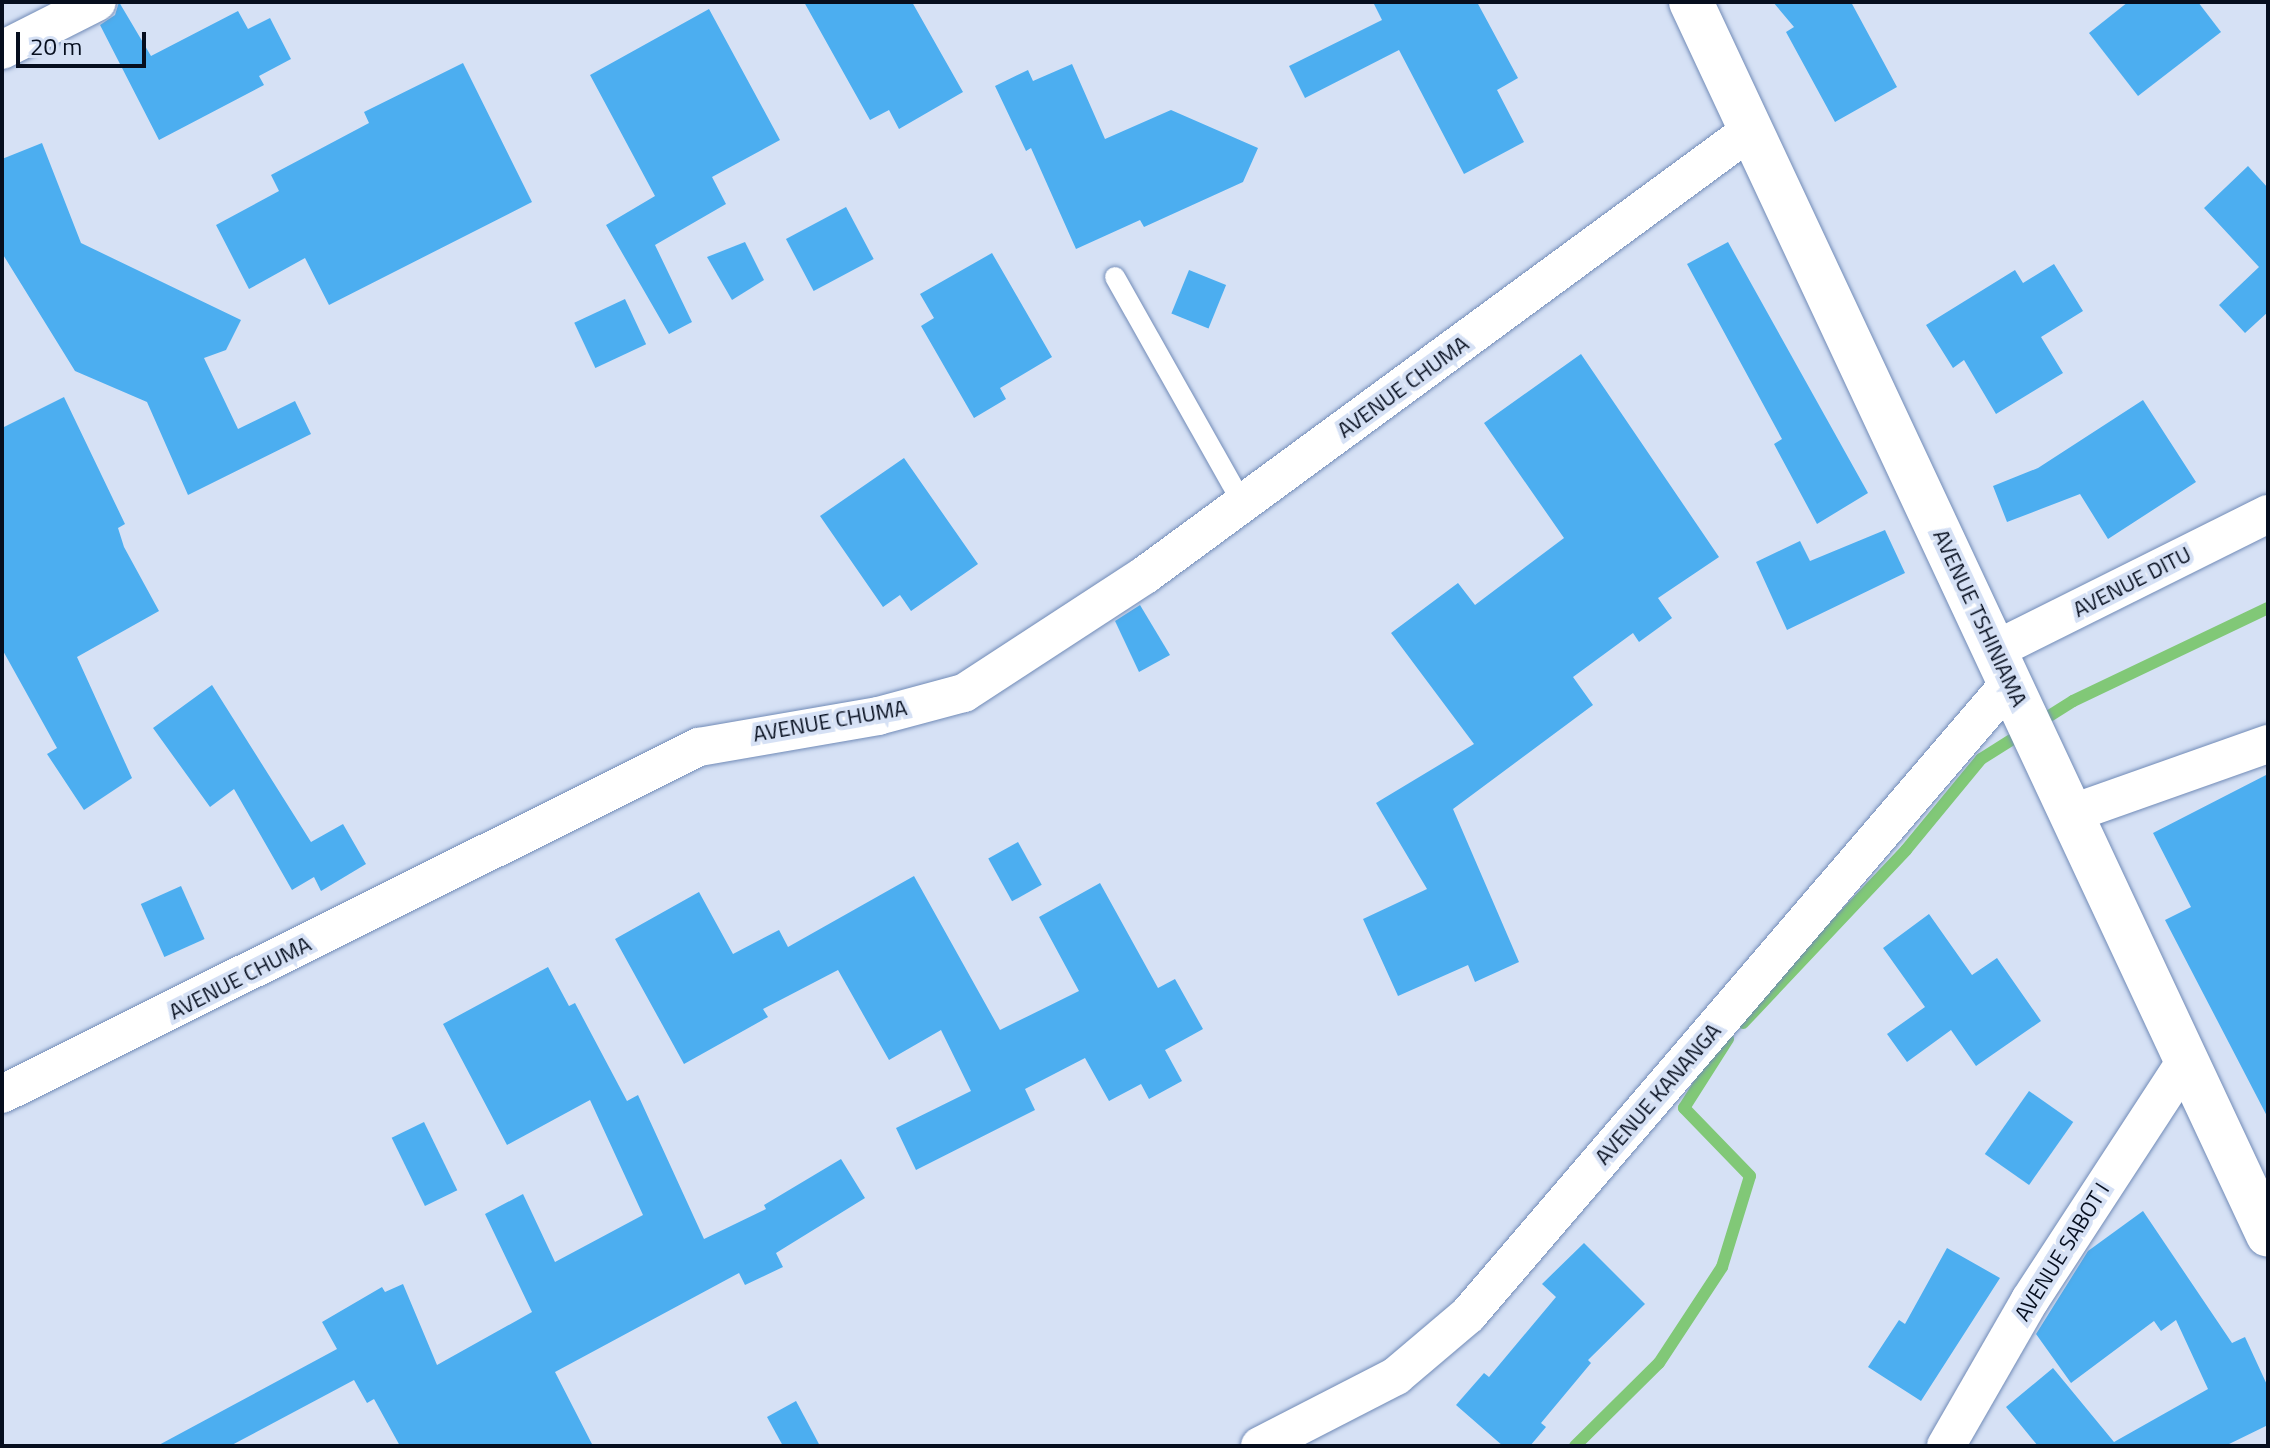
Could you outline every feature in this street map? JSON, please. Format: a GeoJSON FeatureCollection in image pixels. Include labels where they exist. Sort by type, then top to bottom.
{"type":"FeatureCollection","features":[{"type":"Feature","properties":{"kind":"street"},"geometry":{"type":"LineString","coordinates":[[2,50],[97,2]]}},
{"type":"Feature","properties":{"kind":"street","name":"AVENUE TSHINIAMA"},"geometry":{"type":"LineString","coordinates":[[1691,2],[2185,1062],[2263,1209]]}},
{"type":"Feature","properties":{"kind":"street","name":"AVENUE CHUMA"},"geometry":{"type":"LineString","coordinates":[[2,1094],[699,747],[878,716],[964,693],[1145,575],[1751,130]]}},
{"type":"Feature","properties":{"kind":"street","name":"AVENUE DITU"},"geometry":{"type":"LineString","coordinates":[[2016,698],[2268,514]]}},
{"type":"Feature","properties":{"kind":"street","name":"AVENUE KANANGA"},"geometry":{"type":"LineString","coordinates":[[1260,1446],[1396,1376],[1468,1315],[2016,698]]}},
{"type":"Feature","properties":{"kind":"street"},"geometry":{"type":"LineString","coordinates":[[2070,814],[2268,744]]}},
{"type":"Feature","properties":{"kind":"street","name":"AVENUE SABOT I"},"geometry":{"type":"LineString","coordinates":[[1946,1446],[2030,1300],[2185,1062]]}},
{"type":"Feature","properties":{"kind":"lane"},"geometry":{"type":"LineString","coordinates":[[1115,277],[1243,504]]}},
{"type":"Feature","properties":{"kind":"building"},"geometry":{"type":"Polygon","coordinates":[[[119,2],[151,56],[238,11],[248,29],[270,18],[291,59],[259,76],[264,85],[159,140],[100,25],[115,15],[119,2]]]}},
{"type":"Feature","properties":{"kind":"building"},"geometry":{"type":"Polygon","coordinates":[[[804,2],[912,2],[963,92],[899,129],[889,110],[870,120],[804,2]]]}},
{"type":"Feature","properties":{"kind":"building"},"geometry":{"type":"Polygon","coordinates":[[[1373,2],[1477,2],[1518,78],[1497,90],[1524,142],[1464,174],[1399,50],[1305,98],[1289,66],[1382,20],[1373,2]]]}},
{"type":"Feature","properties":{"kind":"building"},"geometry":{"type":"Polygon","coordinates":[[[1773,2],[1851,2],[1897,87],[1835,122],[1786,32],[1794,27],[1773,2]]]}},
{"type":"Feature","properties":{"kind":"building"},"geometry":{"type":"Polygon","coordinates":[[[2128,2],[2198,2],[2221,32],[2138,96],[2089,33],[2128,2]]]}},
{"type":"Feature","properties":{"kind":"building"},"geometry":{"type":"Polygon","coordinates":[[[709,9],[780,140],[712,177],[726,204],[655,245],[692,322],[669,334],[606,225],[655,196],[590,75],[709,9]]]}},
{"type":"Feature","properties":{"kind":"building"},"geometry":{"type":"Polygon","coordinates":[[[463,63],[532,202],[329,305],[305,258],[249,289],[216,225],[279,191],[271,175],[369,123],[364,112],[463,63]]]}},
{"type":"Feature","properties":{"kind":"building"},"geometry":{"type":"Polygon","coordinates":[[[1072,64],[1105,139],[1171,110],[1258,148],[1243,182],[1144,227],[1140,220],[1076,249],[1031,148],[1026,151],[995,86],[1028,70],[1033,81],[1072,64]]]}},
{"type":"Feature","properties":{"kind":"building"},"geometry":{"type":"Polygon","coordinates":[[[42,143],[81,243],[241,320],[226,350],[204,358],[238,429],[295,401],[311,434],[188,495],[147,402],[75,371],[2,253],[2,159],[42,143]]]}},
{"type":"Feature","properties":{"kind":"building"},"geometry":{"type":"Polygon","coordinates":[[[2248,166],[2268,188],[2268,312],[2245,333],[2219,305],[2259,267],[2204,208],[2248,166]]]}},
{"type":"Feature","properties":{"kind":"building"},"geometry":{"type":"Polygon","coordinates":[[[846,207],[874,259],[814,291],[786,239],[846,207]]]}},
{"type":"Feature","properties":{"kind":"building"},"geometry":{"type":"Polygon","coordinates":[[[745,242],[764,280],[732,300],[707,257],[745,242]]]}},
{"type":"Feature","properties":{"kind":"building"},"geometry":{"type":"Polygon","coordinates":[[[1728,242],[1868,493],[1817,524],[1774,444],[1782,439],[1687,264],[1728,242]]]}},
{"type":"Feature","properties":{"kind":"building"},"geometry":{"type":"Polygon","coordinates":[[[992,253],[1052,357],[1000,388],[1006,399],[974,418],[921,326],[934,318],[920,294],[992,253]]]}},
{"type":"Feature","properties":{"kind":"building"},"geometry":{"type":"Polygon","coordinates":[[[2054,264],[2083,311],[2041,337],[2063,373],[1996,414],[1964,360],[1953,368],[1926,325],[2015,270],[2023,283],[2054,264]]]}},
{"type":"Feature","properties":{"kind":"building"},"geometry":{"type":"Polygon","coordinates":[[[1189,270],[1226,285],[1208,329],[1171,314],[1189,270]]]}},
{"type":"Feature","properties":{"kind":"building"},"geometry":{"type":"Polygon","coordinates":[[[625,299],[646,344],[595,368],[574,323],[625,299]]]}},
{"type":"Feature","properties":{"kind":"building"},"geometry":{"type":"Polygon","coordinates":[[[1581,354],[1719,557],[1658,598],[1672,618],[1639,642],[1633,633],[1573,677],[1593,705],[1453,809],[1519,962],[1475,982],[1468,965],[1398,996],[1363,919],[1427,889],[1376,803],[1474,744],[1391,633],[1458,583],[1475,605],[1564,538],[1484,423],[1581,354]]]}},
{"type":"Feature","properties":{"kind":"building"},"geometry":{"type":"Polygon","coordinates":[[[64,397],[125,524],[118,528],[124,547],[159,611],[77,657],[132,778],[84,810],[47,754],[57,748],[2,649],[2,428],[64,397]]]}},
{"type":"Feature","properties":{"kind":"building"},"geometry":{"type":"Polygon","coordinates":[[[2143,400],[2196,482],[2108,539],[2080,494],[2007,522],[1993,486],[2038,468],[2143,400]]]}},
{"type":"Feature","properties":{"kind":"building"},"geometry":{"type":"Polygon","coordinates":[[[904,458],[978,564],[911,611],[900,595],[883,607],[820,516],[904,458]]]}},
{"type":"Feature","properties":{"kind":"building"},"geometry":{"type":"Polygon","coordinates":[[[1885,530],[1905,573],[1787,630],[1756,562],[1800,541],[1810,561],[1885,530]]]}},
{"type":"Feature","properties":{"kind":"building"},"geometry":{"type":"Polygon","coordinates":[[[1140,605],[1170,655],[1139,672],[1115,621],[1140,605]]]}},
{"type":"Feature","properties":{"kind":"building"},"geometry":{"type":"Polygon","coordinates":[[[212,685],[311,842],[343,824],[366,864],[321,891],[314,877],[292,890],[234,789],[210,807],[153,728],[212,685]]]}},
{"type":"Feature","properties":{"kind":"building"},"geometry":{"type":"Polygon","coordinates":[[[2268,774],[2268,1118],[2165,920],[2191,907],[2153,833],[2268,774]]]}},
{"type":"Feature","properties":{"kind":"building"},"geometry":{"type":"Polygon","coordinates":[[[1018,842],[1042,885],[1012,901],[988,858],[1018,842]]]}},
{"type":"Feature","properties":{"kind":"building"},"geometry":{"type":"Polygon","coordinates":[[[914,876],[1000,1030],[1079,991],[1039,917],[1100,883],[1158,988],[1175,979],[1203,1029],[1165,1050],[1182,1081],[1149,1099],[1141,1084],[1109,1101],[1085,1058],[1025,1089],[1035,1110],[916,1170],[896,1128],[971,1091],[941,1030],[889,1060],[838,970],[763,1009],[768,1017],[684,1064],[615,939],[699,892],[733,954],[779,930],[788,947],[914,876]]]}},
{"type":"Feature","properties":{"kind":"building"},"geometry":{"type":"Polygon","coordinates":[[[181,886],[205,939],[164,957],[141,904],[181,886]]]}},
{"type":"Feature","properties":{"kind":"building"},"geometry":{"type":"Polygon","coordinates":[[[1929,914],[1972,975],[1997,958],[2041,1021],[1976,1066],[1951,1030],[1907,1062],[1887,1034],[1925,1007],[1883,948],[1929,914]]]}},
{"type":"Feature","properties":{"kind":"building"},"geometry":{"type":"Polygon","coordinates":[[[548,967],[569,1006],[575,1003],[627,1101],[638,1095],[704,1239],[766,1209],[764,1205],[841,1159],[865,1198],[776,1253],[783,1267],[745,1285],[739,1273],[555,1372],[593,1446],[400,1446],[374,1399],[367,1403],[354,1380],[230,1446],[157,1446],[337,1349],[322,1322],[382,1287],[385,1292],[403,1284],[437,1365],[532,1312],[485,1214],[523,1194],[555,1262],[643,1215],[590,1100],[507,1145],[443,1024],[548,967]]]}},
{"type":"Feature","properties":{"kind":"building"},"geometry":{"type":"Polygon","coordinates":[[[2029,1091],[2073,1122],[2029,1185],[1985,1154],[2029,1091]]]}},
{"type":"Feature","properties":{"kind":"building"},"geometry":{"type":"Polygon","coordinates":[[[424,1122],[457,1190],[425,1206],[392,1138],[424,1122]]]}},
{"type":"Feature","properties":{"kind":"building"},"geometry":{"type":"Polygon","coordinates":[[[2143,1211],[2232,1343],[2245,1337],[2268,1387],[2268,1425],[2225,1446],[2038,1446],[2006,1407],[2053,1368],[2114,1442],[2208,1389],[2176,1320],[2161,1331],[2154,1321],[2071,1383],[2036,1334],[2088,1251],[2143,1211]]]}},
{"type":"Feature","properties":{"kind":"building"},"geometry":{"type":"Polygon","coordinates":[[[1584,1243],[1645,1304],[1588,1360],[1591,1363],[1541,1423],[1546,1427],[1530,1446],[1503,1446],[1456,1405],[1484,1373],[1489,1377],[1556,1297],[1542,1284],[1584,1243]]]}},
{"type":"Feature","properties":{"kind":"building"},"geometry":{"type":"Polygon","coordinates":[[[1947,1248],[2000,1278],[1921,1401],[1868,1367],[1899,1320],[1905,1324],[1947,1248]]]}},
{"type":"Feature","properties":{"kind":"building"},"geometry":{"type":"Polygon","coordinates":[[[796,1401],[820,1446],[783,1446],[767,1417],[796,1401]]]}},
{"type":"Feature","properties":{"kind":"waterway"},"geometry":{"type":"LineString","coordinates":[[1743,1023],[1906,850],[1981,759],[2073,701],[2268,608]]}},
{"type":"Feature","properties":{"kind":"waterway"},"geometry":{"type":"LineString","coordinates":[[1575,1446],[1659,1363],[1722,1267],[1750,1176],[1684,1108],[1728,1039]]}}]}
